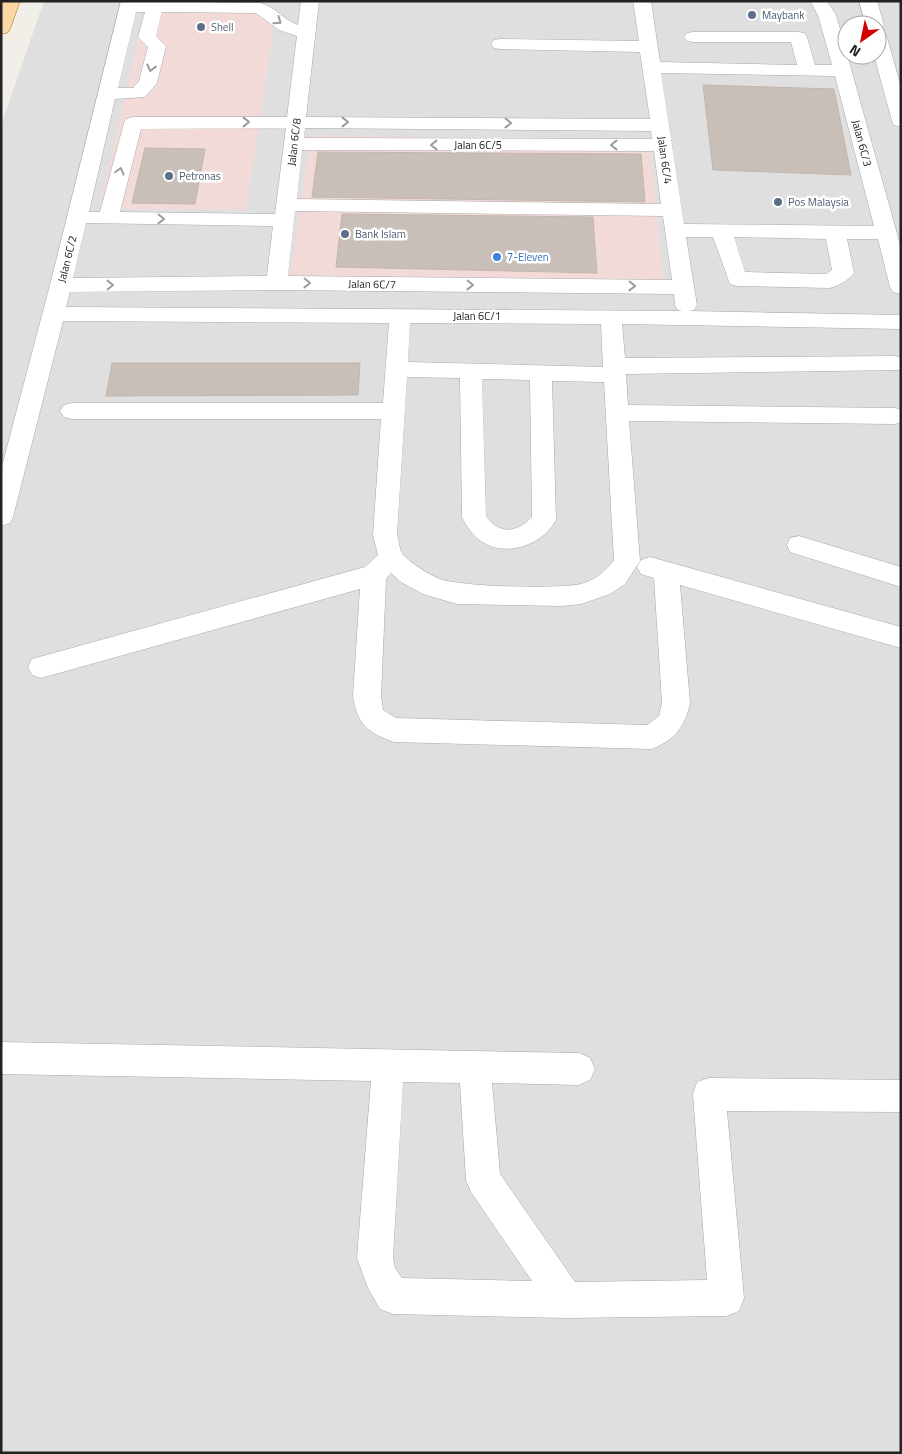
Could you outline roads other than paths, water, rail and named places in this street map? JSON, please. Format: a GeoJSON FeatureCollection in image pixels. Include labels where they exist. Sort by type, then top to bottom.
{"type":"FeatureCollection","features":[{"type":"Feature","properties":{"kind":"main road"},"geometry":{"type":"LineString","coordinates":[[1,29],[11,1]]}},
{"type":"Feature","properties":{"kind":"street","name":"Jalan 6C/8"},"geometry":{"type":"LineString","coordinates":[[277,283],[310,1]]}},
{"type":"Feature","properties":{"kind":"street","name":"Jalan 6C/4"},"geometry":{"type":"LineString","coordinates":[[642,1],[688,319]]}},
{"type":"Feature","properties":{"kind":"street","name":"Jalan 6C/3"},"geometry":{"type":"LineString","coordinates":[[818,1],[827,15],[901,287]]}},
{"type":"Feature","properties":{"kind":"street"},"geometry":{"type":"LineString","coordinates":[[868,1],[872,15]]}},
{"type":"Feature","properties":{"kind":"street"},"geometry":{"type":"LineString","coordinates":[[129,4],[155,7],[260,8],[285,26],[305,33]]}},
{"type":"Feature","properties":{"kind":"street","name":"Jalan 6C/2"},"geometry":{"type":"LineString","coordinates":[[1,516],[54,314],[129,4]]}},
{"type":"Feature","properties":{"kind":"street"},"geometry":{"type":"LineString","coordinates":[[108,94],[138,93],[148,82],[157,46],[147,37],[155,7]]}},
{"type":"Feature","properties":{"kind":"street"},"geometry":{"type":"LineString","coordinates":[[689,17],[700,68]]}},
{"type":"Feature","properties":{"kind":"street"},"geometry":{"type":"LineString","coordinates":[[693,37],[798,37],[808,71]]}},
{"type":"Feature","properties":{"kind":"street"},"geometry":{"type":"LineString","coordinates":[[500,44],[648,46]]}},
{"type":"Feature","properties":{"kind":"street"},"geometry":{"type":"LineString","coordinates":[[886,65],[901,121]]}},
{"type":"Feature","properties":{"kind":"street"},"geometry":{"type":"LineString","coordinates":[[651,68],[842,72]]}},
{"type":"Feature","properties":{"kind":"street","name":"Jalan 6C/5"},"geometry":{"type":"LineString","coordinates":[[108,218],[133,123],[297,122],[660,125]]}},
{"type":"Feature","properties":{"kind":"street","name":"Jalan 6C/5"},"geometry":{"type":"LineString","coordinates":[[294,144],[663,146]]}},
{"type":"Feature","properties":{"kind":"street"},"geometry":{"type":"LineString","coordinates":[[77,218],[286,213],[672,210]]}},
{"type":"Feature","properties":{"kind":"street"},"geometry":{"type":"LineString","coordinates":[[675,230],[886,233]]}},
{"type":"Feature","properties":{"kind":"street"},"geometry":{"type":"LineString","coordinates":[[720,230],[737,278],[830,281],[843,273],[835,232]]}},
{"type":"Feature","properties":{"kind":"street","name":"Jalan 6C/7"},"geometry":{"type":"LineString","coordinates":[[61,285],[277,283],[683,287]]}},
{"type":"Feature","properties":{"kind":"street","name":"Jalan 6C/1"},"geometry":{"type":"LineString","coordinates":[[54,314],[611,317],[901,322]]}},
{"type":"Feature","properties":{"kind":"street"},"geometry":{"type":"LineString","coordinates":[[400,316],[392,411],[385,536],[367,696],[369,712],[378,724],[394,730],[651,737],[666,728],[674,716],[676,703],[666,571]]}},
{"type":"Feature","properties":{"kind":"street"},"geometry":{"type":"LineString","coordinates":[[42,667],[382,567],[410,575],[432,587],[457,594],[562,596],[581,594],[601,587],[616,576],[627,560],[611,317]]}},
{"type":"Feature","properties":{"kind":"street"},"geometry":{"type":"LineString","coordinates":[[396,369],[541,372],[896,364]]}},
{"type":"Feature","properties":{"kind":"street"},"geometry":{"type":"LineString","coordinates":[[471,371],[474,517],[479,528],[492,536],[508,540],[524,538],[537,530],[544,520],[541,372]]}},
{"type":"Feature","properties":{"kind":"street"},"geometry":{"type":"LineString","coordinates":[[72,411],[392,411]]}},
{"type":"Feature","properties":{"kind":"street"},"geometry":{"type":"LineString","coordinates":[[618,413],[895,416]]}},
{"type":"Feature","properties":{"kind":"street"},"geometry":{"type":"LineString","coordinates":[[799,545],[901,577]]}},
{"type":"Feature","properties":{"kind":"street"},"geometry":{"type":"LineString","coordinates":[[627,560],[901,638]]}},
{"type":"Feature","properties":{"kind":"street"},"geometry":{"type":"LineString","coordinates":[[1,1058],[579,1069]]}},
{"type":"Feature","properties":{"kind":"street"},"geometry":{"type":"LineString","coordinates":[[388,1065],[375,1258],[380,1276],[393,1296],[566,1300],[726,1298],[709,1094],[901,1096]]}},
{"type":"Feature","properties":{"kind":"street"},"geometry":{"type":"LineString","coordinates":[[475,1067],[483,1180],[566,1300]]}},
{"type":"Feature","properties":{"kind":"place","name":"Maybank"},"geometry":{"type":"Point","coordinates":[752,15]}},
{"type":"Feature","properties":{"kind":"place","name":"Shell"},"geometry":{"type":"Point","coordinates":[201,27]}},
{"type":"Feature","properties":{"kind":"place","name":"Petronas"},"geometry":{"type":"Point","coordinates":[169,176]}},
{"type":"Feature","properties":{"kind":"place","name":"Pos Malaysia"},"geometry":{"type":"Point","coordinates":[778,202]}},
{"type":"Feature","properties":{"kind":"place","name":"Bank Islam"},"geometry":{"type":"Point","coordinates":[345,234]}},
{"type":"Feature","properties":{"kind":"place","name":"7-Eleven"},"geometry":{"type":"Point","coordinates":[497,257]}}]}
